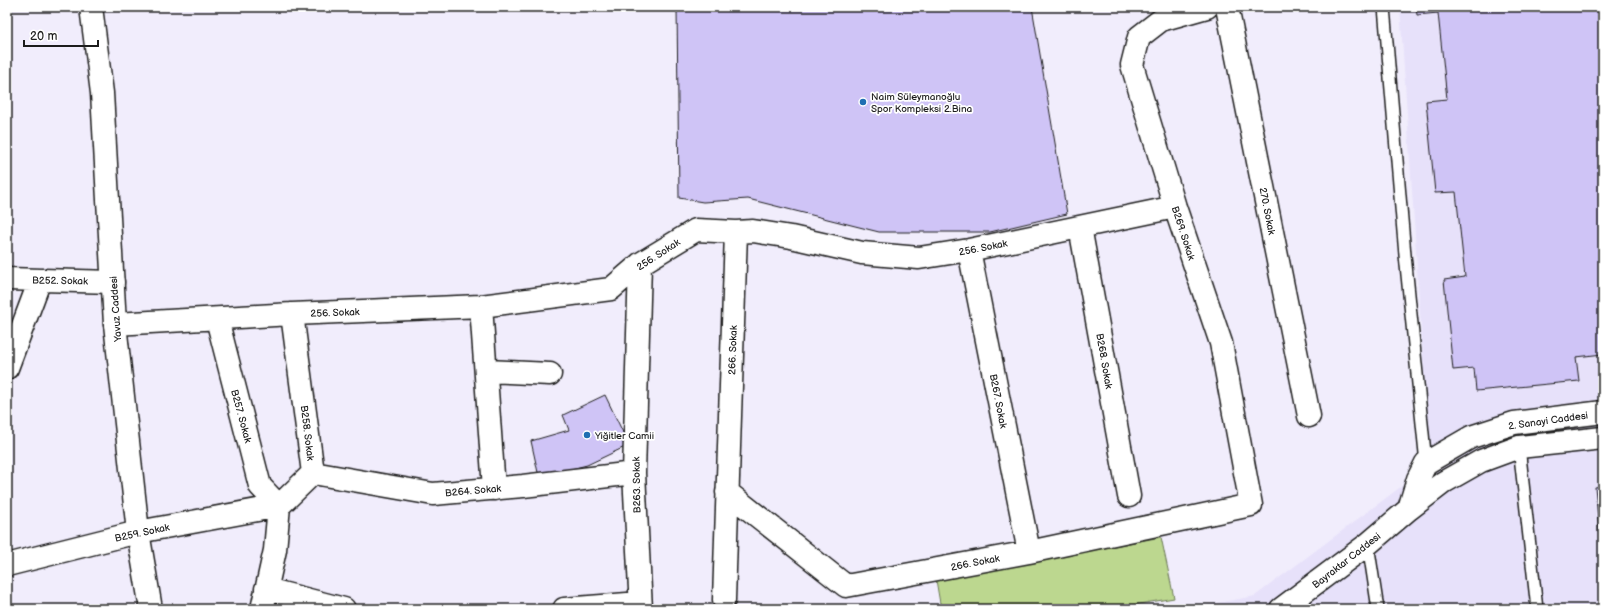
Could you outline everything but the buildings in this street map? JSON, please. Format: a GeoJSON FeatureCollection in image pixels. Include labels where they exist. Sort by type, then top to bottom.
{"type":"FeatureCollection","features":[{"type":"Feature","properties":{"kind":"street","name":"Yavuz Caddesi"},"geometry":{"type":"LineString","coordinates":[[91,7],[102,93],[115,324],[138,532],[151,609]]}},
{"type":"Feature","properties":{"kind":"street","name":"B269. Sokak"},"geometry":{"type":"LineString","coordinates":[[1207,7],[1161,20],[1139,36],[1132,65],[1175,207],[1221,343],[1251,505]]}},
{"type":"Feature","properties":{"kind":"street","name":"270. Sokak"},"geometry":{"type":"LineString","coordinates":[[1227,7],[1309,416]]}},
{"type":"Feature","properties":{"kind":"street","name":"256. Sokak"},"geometry":{"type":"LineString","coordinates":[[115,324],[292,314],[481,306],[611,289],[640,264],[696,230],[736,232],[753,231],[862,253],[919,258],[969,250],[1175,207]]}},
{"type":"Feature","properties":{"kind":"street","name":"B268. Sokak"},"geometry":{"type":"LineString","coordinates":[[1080,227],[1129,496]]}},
{"type":"Feature","properties":{"kind":"street","name":"266. Sokak"},"geometry":{"type":"LineString","coordinates":[[724,600],[736,232]]}},
{"type":"Feature","properties":{"kind":"street","name":"B267. Sokak"},"geometry":{"type":"LineString","coordinates":[[969,250],[1029,552]]}},
{"type":"Feature","properties":{"kind":"street","name":"B263. Sokak"},"geometry":{"type":"LineString","coordinates":[[640,264],[634,473],[640,606]]}},
{"type":"Feature","properties":{"kind":"street","name":"B252. Sokak"},"geometry":{"type":"LineString","coordinates":[[7,279],[113,282]]}},
{"type":"Feature","properties":{"kind":"street"},"geometry":{"type":"LineString","coordinates":[[7,368],[40,280]]}},
{"type":"Feature","properties":{"kind":"street"},"geometry":{"type":"LineString","coordinates":[[481,306],[494,489]]}},
{"type":"Feature","properties":{"kind":"street","name":"B258. Sokak"},"geometry":{"type":"LineString","coordinates":[[279,506],[313,473],[292,314]]}},
{"type":"Feature","properties":{"kind":"street","name":"B257. Sokak"},"geometry":{"type":"LineString","coordinates":[[217,319],[260,486],[279,506]]}},
{"type":"Feature","properties":{"kind":"street"},"geometry":{"type":"LineString","coordinates":[[486,371],[550,374]]}},
{"type":"Feature","properties":{"kind":"street","name":"2. Sanayi Caddesi"},"geometry":{"type":"LineString","coordinates":[[1426,463],[1471,437],[1514,423],[1603,412]]}},
{"type":"Feature","properties":{"kind":"street"},"geometry":{"type":"LineString","coordinates":[[1409,509],[1444,482],[1481,462],[1520,447],[1603,438]]}},
{"type":"Feature","properties":{"kind":"street"},"geometry":{"type":"LineString","coordinates":[[1409,509],[1418,479],[1426,463]]}},
{"type":"Feature","properties":{"kind":"street","name":"B264. Sokak"},"geometry":{"type":"LineString","coordinates":[[313,473],[433,494],[494,489],[634,473]]}},
{"type":"Feature","properties":{"kind":"street","name":"266. Sokak"},"geometry":{"type":"LineString","coordinates":[[727,492],[846,586],[1029,552],[1251,505]]}},
{"type":"Feature","properties":{"kind":"street"},"geometry":{"type":"LineString","coordinates":[[279,506],[275,550],[264,599],[344,609]]}},
{"type":"Feature","properties":{"kind":"street","name":"B259. Sokak"},"geometry":{"type":"LineString","coordinates":[[7,565],[138,532],[279,506]]}},
{"type":"Feature","properties":{"kind":"street","name":"Bayraktar Caddesi"},"geometry":{"type":"LineString","coordinates":[[1281,609],[1368,544],[1409,509]]}},
{"type":"Feature","properties":{"kind":"street"},"geometry":{"type":"LineString","coordinates":[[564,609],[640,606]]}},
{"type":"Feature","properties":{"kind":"lane"},"geometry":{"type":"LineString","coordinates":[[1384,7],[1405,255],[1426,463]]}},
{"type":"Feature","properties":{"kind":"lane"},"geometry":{"type":"LineString","coordinates":[[1520,447],[1537,609]]}},
{"type":"Feature","properties":{"kind":"lane"},"geometry":{"type":"LineString","coordinates":[[1368,544],[1378,609]]}},
{"type":"Feature","properties":{"kind":"shaded area"},"geometry":{"type":"Polygon","coordinates":[[[1400,7],[1603,7],[1603,609],[1185,609],[1255,596],[1430,465],[1400,7]]]}},
{"type":"Feature","properties":{"kind":"green space"},"geometry":{"type":"Polygon","coordinates":[[[1161,537],[1174,598],[1110,609],[941,609],[936,580],[1161,537]]]}},
{"type":"Feature","properties":{"kind":"place","name":"Naim Süleymanoğlu Spor Kompleksi 2.Bina"},"geometry":{"type":"Point","coordinates":[863,102]}},
{"type":"Feature","properties":{"kind":"place","name":"Yiğitler Camii"},"geometry":{"type":"Point","coordinates":[587,435]}}]}
